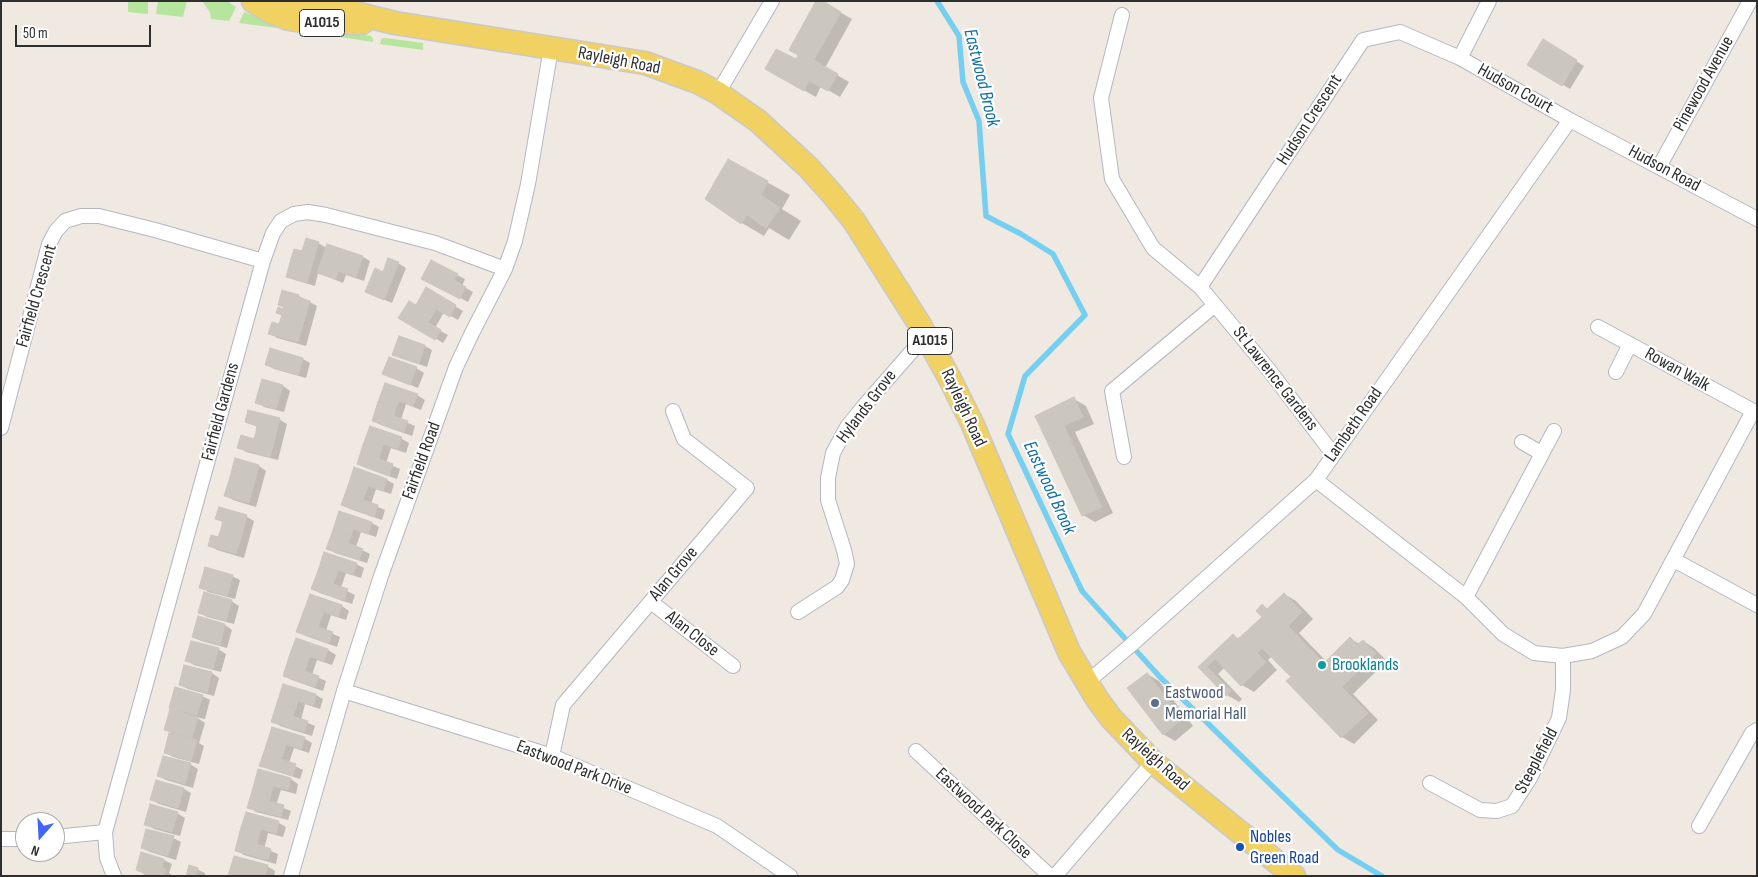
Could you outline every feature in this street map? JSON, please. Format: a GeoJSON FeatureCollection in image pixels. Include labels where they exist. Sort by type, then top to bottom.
{"type":"FeatureCollection","features":[{"type":"Feature","properties":{"kind":"main road","name":"Rayleigh Road"},"geometry":{"type":"LineString","coordinates":[[253,1],[271,12],[289,19],[317,23],[396,23]]}},
{"type":"Feature","properties":{"kind":"main road","name":"Rayleigh Road"},"geometry":{"type":"LineString","coordinates":[[288,1],[335,8],[396,23],[645,63],[676,73],[718,93],[770,132],[809,168],[833,195],[859,229],[926,335],[972,423],[1069,652],[1086,683],[1111,718],[1153,762],[1294,876]]}},
{"type":"Feature","properties":{"kind":"street"},"geometry":{"type":"LineString","coordinates":[[718,93],[772,1]]}},
{"type":"Feature","properties":{"kind":"street"},"geometry":{"type":"LineString","coordinates":[[1460,58],[1489,1]]}},
{"type":"Feature","properties":{"kind":"street","name":"Pinewood Avenue"},"geometry":{"type":"LineString","coordinates":[[1659,167],[1750,1]]}},
{"type":"Feature","properties":{"kind":"street","name":"St Lawrence Gardens"},"geometry":{"type":"LineString","coordinates":[[1122,15],[1100,98],[1112,179],[1154,248],[1200,287],[1269,370],[1333,454]]}},
{"type":"Feature","properties":{"kind":"street","name":"Hudson Crescent"},"geometry":{"type":"LineString","coordinates":[[1200,287],[1363,40],[1400,32],[1460,58]]}},
{"type":"Feature","properties":{"kind":"street","name":"Fairfield Road"},"geometry":{"type":"LineString","coordinates":[[291,876],[344,691],[381,576],[456,367],[505,269],[515,241],[526,194],[551,48]]}},
{"type":"Feature","properties":{"kind":"street","name":"Hudson Court"},"geometry":{"type":"LineString","coordinates":[[1460,58],[1570,120]]}},
{"type":"Feature","properties":{"kind":"street","name":"Hudson Road"},"geometry":{"type":"LineString","coordinates":[[1570,120],[1757,219]]}},
{"type":"Feature","properties":{"kind":"street","name":"Lambeth Road"},"geometry":{"type":"LineString","coordinates":[[1086,683],[1132,645],[1316,480],[1570,120]]}},
{"type":"Feature","properties":{"kind":"street","name":"Fairfield Gardens"},"geometry":{"type":"LineString","coordinates":[[114,876],[107,858],[105,832],[263,261],[273,233],[281,221],[294,214],[308,212],[436,243],[505,269]]}},
{"type":"Feature","properties":{"kind":"street","name":"Fairfield Crescent"},"geometry":{"type":"LineString","coordinates":[[1,428],[49,244],[56,231],[65,221],[81,216],[99,216],[156,230],[263,261]]}},
{"type":"Feature","properties":{"kind":"street"},"geometry":{"type":"LineString","coordinates":[[1124,457],[1112,391],[1215,305]]}},
{"type":"Feature","properties":{"kind":"street","name":"Rowan Walk"},"geometry":{"type":"LineString","coordinates":[[1598,327],[1755,412]]}},
{"type":"Feature","properties":{"kind":"street","name":"Hylands Grove"},"geometry":{"type":"LineString","coordinates":[[798,612],[837,587],[842,580],[847,564],[828,500],[828,478],[833,452],[847,427],[926,335]]}},
{"type":"Feature","properties":{"kind":"street"},"geometry":{"type":"LineString","coordinates":[[1616,372],[1630,344]]}},
{"type":"Feature","properties":{"kind":"street","name":"Alan Grove"},"geometry":{"type":"LineString","coordinates":[[552,756],[563,705],[748,488],[684,439],[673,411]]}},
{"type":"Feature","properties":{"kind":"street"},"geometry":{"type":"LineString","coordinates":[[1316,480],[1466,597],[1503,634],[1534,653],[1564,656],[1592,651],[1622,637],[1644,614],[1755,412]]}},
{"type":"Feature","properties":{"kind":"street"},"geometry":{"type":"LineString","coordinates":[[1466,597],[1541,453],[1554,432]]}},
{"type":"Feature","properties":{"kind":"street"},"geometry":{"type":"LineString","coordinates":[[1522,442],[1541,453]]}},
{"type":"Feature","properties":{"kind":"street"},"geometry":{"type":"LineString","coordinates":[[1674,560],[1757,605]]}},
{"type":"Feature","properties":{"kind":"street","name":"Alan Close"},"geometry":{"type":"LineString","coordinates":[[651,602],[732,666]]}},
{"type":"Feature","properties":{"kind":"street","name":"Steeplefield"},"geometry":{"type":"LineString","coordinates":[[1430,783],[1480,810],[1497,811],[1512,806],[1530,778],[1559,718],[1563,690],[1564,656]]}},
{"type":"Feature","properties":{"kind":"street","name":"Eastwood Park Drive"},"geometry":{"type":"LineString","coordinates":[[344,691],[552,756],[717,826],[790,876]]}},
{"type":"Feature","properties":{"kind":"street"},"geometry":{"type":"LineString","coordinates":[[1699,826],[1752,733],[1757,730]]}},
{"type":"Feature","properties":{"kind":"street","name":"Eastwood Park Close"},"geometry":{"type":"LineString","coordinates":[[916,751],[1050,876]]}},
{"type":"Feature","properties":{"kind":"street"},"geometry":{"type":"LineString","coordinates":[[1054,876],[1153,762]]}},
{"type":"Feature","properties":{"kind":"street"},"geometry":{"type":"LineString","coordinates":[[65,836],[105,832]]}},
{"type":"Feature","properties":{"kind":"street"},"geometry":{"type":"LineString","coordinates":[[1,839],[15,838]]}},
{"type":"Feature","properties":{"kind":"green space"},"geometry":{"type":"Polygon","coordinates":[[[128,1],[148,1],[148,14],[128,12],[128,1]]]}},
{"type":"Feature","properties":{"kind":"green space"},"geometry":{"type":"Polygon","coordinates":[[[158,1],[187,1],[183,17],[156,14],[158,1]]]}},
{"type":"Feature","properties":{"kind":"green space"},"geometry":{"type":"Polygon","coordinates":[[[202,1],[227,1],[236,7],[229,21],[211,19],[210,12],[202,1]]]}},
{"type":"Feature","properties":{"kind":"green space"},"geometry":{"type":"Polygon","coordinates":[[[244,12],[276,23],[277,28],[239,23],[244,12]]]}},
{"type":"Feature","properties":{"kind":"green space"},"geometry":{"type":"Polygon","coordinates":[[[344,32],[371,36],[373,42],[340,37],[344,32]]]}},
{"type":"Feature","properties":{"kind":"green space"},"geometry":{"type":"Polygon","coordinates":[[[381,39],[423,43],[423,50],[380,44],[381,39]]]}},
{"type":"Feature","properties":{"kind":"building"},"geometry":{"type":"Polygon","coordinates":[[[816,1],[823,1],[841,12],[814,60],[838,74],[828,91],[809,81],[804,91],[765,69],[776,49],[796,59],[798,55],[789,50],[816,1]]]}},
{"type":"Feature","properties":{"kind":"building"},"geometry":{"type":"Polygon","coordinates":[[[1543,39],[1577,60],[1562,86],[1527,65],[1543,39]]]}},
{"type":"Feature","properties":{"kind":"building"},"geometry":{"type":"Polygon","coordinates":[[[728,159],[768,181],[761,195],[780,208],[766,228],[747,215],[741,224],[705,199],[728,159]]]}},
{"type":"Feature","properties":{"kind":"building"},"geometry":{"type":"Polygon","coordinates":[[[306,238],[319,242],[312,265],[291,259],[294,249],[302,251],[306,238]]]}},
{"type":"Feature","properties":{"kind":"building"},"geometry":{"type":"Polygon","coordinates":[[[327,244],[363,256],[356,277],[338,271],[336,279],[317,273],[327,244]]]}},
{"type":"Feature","properties":{"kind":"building"},"geometry":{"type":"Polygon","coordinates":[[[388,258],[399,262],[384,300],[365,292],[375,268],[383,272],[388,258]]]}},
{"type":"Feature","properties":{"kind":"building"},"geometry":{"type":"Polygon","coordinates":[[[291,259],[312,265],[307,283],[286,277],[291,259]]]}},
{"type":"Feature","properties":{"kind":"building"},"geometry":{"type":"Polygon","coordinates":[[[431,260],[458,274],[454,280],[466,287],[460,299],[421,279],[431,260]]]}},
{"type":"Feature","properties":{"kind":"building"},"geometry":{"type":"Polygon","coordinates":[[[426,287],[456,305],[450,317],[436,309],[433,315],[416,305],[426,287]]]}},
{"type":"Feature","properties":{"kind":"building"},"geometry":{"type":"Polygon","coordinates":[[[282,290],[299,295],[298,297],[310,301],[304,321],[276,313],[278,307],[283,309],[284,307],[278,305],[282,290]]]}},
{"type":"Feature","properties":{"kind":"building"},"geometry":{"type":"Polygon","coordinates":[[[409,301],[433,315],[428,322],[441,330],[435,340],[398,318],[409,301]]]}},
{"type":"Feature","properties":{"kind":"building"},"geometry":{"type":"Polygon","coordinates":[[[282,315],[304,321],[298,342],[268,334],[272,322],[279,324],[282,315]]]}},
{"type":"Feature","properties":{"kind":"building"},"geometry":{"type":"Polygon","coordinates":[[[399,336],[425,345],[419,364],[392,355],[399,336]]]}},
{"type":"Feature","properties":{"kind":"building"},"geometry":{"type":"Polygon","coordinates":[[[270,348],[303,358],[298,375],[265,365],[270,348]]]}},
{"type":"Feature","properties":{"kind":"building"},"geometry":{"type":"Polygon","coordinates":[[[389,357],[417,367],[410,385],[382,374],[389,357]]]}},
{"type":"Feature","properties":{"kind":"building"},"geometry":{"type":"Polygon","coordinates":[[[262,379],[283,385],[276,409],[255,403],[262,379]]]}},
{"type":"Feature","properties":{"kind":"building"},"geometry":{"type":"Polygon","coordinates":[[[385,383],[418,394],[413,406],[399,401],[396,408],[378,402],[385,383]]]}},
{"type":"Feature","properties":{"kind":"building"},"geometry":{"type":"Polygon","coordinates":[[[1074,397],[1083,417],[1064,426],[1102,507],[1082,516],[1035,416],[1074,397]]]}},
{"type":"Feature","properties":{"kind":"building"},"geometry":{"type":"Polygon","coordinates":[[[378,402],[396,408],[394,416],[408,421],[404,432],[372,421],[378,402]]]}},
{"type":"Feature","properties":{"kind":"building"},"geometry":{"type":"Polygon","coordinates":[[[248,410],[280,418],[275,438],[256,432],[257,426],[245,422],[248,410]]]}},
{"type":"Feature","properties":{"kind":"building"},"geometry":{"type":"Polygon","coordinates":[[[370,426],[402,437],[398,449],[384,444],[381,451],[363,445],[370,426]]]}},
{"type":"Feature","properties":{"kind":"building"},"geometry":{"type":"Polygon","coordinates":[[[256,432],[275,438],[270,457],[237,448],[241,435],[254,439],[256,432]]]}},
{"type":"Feature","properties":{"kind":"building"},"geometry":{"type":"Polygon","coordinates":[[[363,445],[381,451],[379,459],[393,464],[389,476],[357,464],[363,445]]]}},
{"type":"Feature","properties":{"kind":"building"},"geometry":{"type":"Polygon","coordinates":[[[235,458],[259,465],[254,484],[230,477],[235,458]]]}},
{"type":"Feature","properties":{"kind":"building"},"geometry":{"type":"Polygon","coordinates":[[[354,467],[387,479],[383,491],[368,486],[366,492],[348,486],[354,467]]]}},
{"type":"Feature","properties":{"kind":"building"},"geometry":{"type":"Polygon","coordinates":[[[230,477],[254,484],[249,503],[224,496],[230,477]]]}},
{"type":"Feature","properties":{"kind":"building"},"geometry":{"type":"Polygon","coordinates":[[[348,486],[366,492],[363,500],[378,505],[374,517],[341,505],[348,486]]]}},
{"type":"Feature","properties":{"kind":"building"},"geometry":{"type":"Polygon","coordinates":[[[219,507],[247,515],[242,535],[221,529],[223,521],[215,519],[219,507]]]}},
{"type":"Feature","properties":{"kind":"building"},"geometry":{"type":"Polygon","coordinates":[[[339,511],[372,522],[368,534],[353,529],[351,536],[333,530],[339,511]]]}},
{"type":"Feature","properties":{"kind":"building"},"geometry":{"type":"Polygon","coordinates":[[[221,529],[242,535],[236,554],[208,546],[211,535],[218,537],[221,529]]]}},
{"type":"Feature","properties":{"kind":"building"},"geometry":{"type":"Polygon","coordinates":[[[333,530],[351,536],[348,543],[363,549],[359,560],[326,549],[333,530]]]}},
{"type":"Feature","properties":{"kind":"building"},"geometry":{"type":"Polygon","coordinates":[[[324,552],[357,563],[353,575],[338,570],[336,577],[318,571],[324,552]]]}},
{"type":"Feature","properties":{"kind":"building"},"geometry":{"type":"Polygon","coordinates":[[[205,567],[233,575],[227,596],[199,588],[205,567]]]}},
{"type":"Feature","properties":{"kind":"building"},"geometry":{"type":"Polygon","coordinates":[[[318,571],[336,577],[333,584],[348,589],[344,601],[311,589],[318,571]]]}},
{"type":"Feature","properties":{"kind":"building"},"geometry":{"type":"Polygon","coordinates":[[[204,592],[232,600],[226,621],[198,613],[204,592]]]}},
{"type":"Feature","properties":{"kind":"building","name":"Brooklands"},"geometry":{"type":"Polygon","coordinates":[[[1284,593],[1302,612],[1288,626],[1324,663],[1350,637],[1357,645],[1363,640],[1376,654],[1342,687],[1368,713],[1341,738],[1286,681],[1291,677],[1262,648],[1257,653],[1266,662],[1241,686],[1215,659],[1207,667],[1231,691],[1226,696],[1198,667],[1233,634],[1238,639],[1262,617],[1256,611],[1262,604],[1267,609],[1284,593]]]}},
{"type":"Feature","properties":{"kind":"building"},"geometry":{"type":"Polygon","coordinates":[[[310,594],[342,605],[338,617],[324,612],[321,619],[303,613],[310,594]]]}},
{"type":"Feature","properties":{"kind":"building"},"geometry":{"type":"Polygon","coordinates":[[[303,613],[321,619],[318,627],[333,632],[329,643],[296,632],[303,613]]]}},
{"type":"Feature","properties":{"kind":"building"},"geometry":{"type":"Polygon","coordinates":[[[198,616],[225,624],[220,645],[192,637],[198,616]]]}},
{"type":"Feature","properties":{"kind":"building"},"geometry":{"type":"Polygon","coordinates":[[[296,638],[328,649],[324,661],[310,656],[307,664],[289,657],[296,638]]]}},
{"type":"Feature","properties":{"kind":"building"},"geometry":{"type":"Polygon","coordinates":[[[191,641],[219,648],[213,669],[185,661],[191,641]]]}},
{"type":"Feature","properties":{"kind":"building"},"geometry":{"type":"Polygon","coordinates":[[[289,657],[307,664],[305,671],[319,676],[315,687],[283,676],[289,657]]]}},
{"type":"Feature","properties":{"kind":"building"},"geometry":{"type":"Polygon","coordinates":[[[184,665],[212,672],[207,693],[179,685],[184,665]]]}},
{"type":"Feature","properties":{"kind":"building","name":"Eastwood Memorial Hall"},"geometry":{"type":"Polygon","coordinates":[[[1147,673],[1182,719],[1163,735],[1127,688],[1147,673]]]}},
{"type":"Feature","properties":{"kind":"building"},"geometry":{"type":"Polygon","coordinates":[[[283,684],[316,694],[313,706],[298,701],[296,708],[277,703],[283,684]]]}},
{"type":"Feature","properties":{"kind":"building"},"geometry":{"type":"Polygon","coordinates":[[[175,687],[203,695],[197,715],[169,708],[175,687]]]}},
{"type":"Feature","properties":{"kind":"building"},"geometry":{"type":"Polygon","coordinates":[[[277,703],[296,708],[293,716],[308,721],[304,732],[271,722],[277,703]]]}},
{"type":"Feature","properties":{"kind":"building"},"geometry":{"type":"Polygon","coordinates":[[[170,709],[198,717],[192,738],[164,730],[170,709]]]}},
{"type":"Feature","properties":{"kind":"building"},"geometry":{"type":"Polygon","coordinates":[[[272,727],[305,737],[301,749],[286,744],[284,752],[266,746],[272,727]]]}},
{"type":"Feature","properties":{"kind":"building"},"geometry":{"type":"Polygon","coordinates":[[[169,733],[197,740],[191,761],[164,753],[169,733]]]}},
{"type":"Feature","properties":{"kind":"building"},"geometry":{"type":"Polygon","coordinates":[[[266,746],[284,752],[281,759],[296,764],[293,776],[259,766],[266,746]]]}},
{"type":"Feature","properties":{"kind":"building"},"geometry":{"type":"Polygon","coordinates":[[[163,756],[191,763],[185,784],[157,776],[163,756]]]}},
{"type":"Feature","properties":{"kind":"building"},"geometry":{"type":"Polygon","coordinates":[[[258,769],[291,778],[288,790],[273,786],[271,794],[253,788],[258,769]]]}},
{"type":"Feature","properties":{"kind":"building"},"geometry":{"type":"Polygon","coordinates":[[[156,780],[184,788],[178,808],[150,800],[156,780]]]}},
{"type":"Feature","properties":{"kind":"building"},"geometry":{"type":"Polygon","coordinates":[[[253,788],[271,794],[269,801],[284,805],[281,817],[247,808],[253,788]]]}},
{"type":"Feature","properties":{"kind":"building"},"geometry":{"type":"Polygon","coordinates":[[[150,804],[178,812],[172,832],[144,825],[150,804]]]}},
{"type":"Feature","properties":{"kind":"building"},"geometry":{"type":"Polygon","coordinates":[[[246,812],[279,821],[276,834],[261,829],[259,836],[240,831],[246,812]]]}},
{"type":"Feature","properties":{"kind":"building"},"geometry":{"type":"Polygon","coordinates":[[[146,829],[174,836],[168,856],[141,848],[146,829]]]}},
{"type":"Feature","properties":{"kind":"building"},"geometry":{"type":"Polygon","coordinates":[[[240,831],[259,836],[257,844],[271,849],[268,860],[235,851],[240,831]]]}},
{"type":"Feature","properties":{"kind":"building"},"geometry":{"type":"Polygon","coordinates":[[[141,852],[164,859],[162,868],[166,869],[164,876],[144,876],[144,873],[136,870],[141,852]]]}},
{"type":"Feature","properties":{"kind":"building"},"geometry":{"type":"Polygon","coordinates":[[[234,856],[268,865],[265,876],[251,874],[250,876],[228,876],[234,856]]]}},
{"type":"Feature","properties":{"kind":"building"},"geometry":{"type":"Polygon","coordinates":[[[189,865],[198,868],[196,876],[186,876],[189,865]]]}},
{"type":"Feature","properties":{"kind":"waterway","name":"Eastwood Brook"},"geometry":{"type":"LineString","coordinates":[[937,1],[959,36],[963,82],[979,121],[986,216],[1021,234],[1053,254],[1085,315],[1025,376],[1008,434],[1082,591],[1160,677],[1338,850],[1382,876]]}},
{"type":"Feature","properties":{"kind":"place","name":"Brooklands"},"geometry":{"type":"Point","coordinates":[1322,665]}},
{"type":"Feature","properties":{"kind":"place","name":"Eastwood Memorial Hall"},"geometry":{"type":"Point","coordinates":[1155,703]}},
{"type":"Feature","properties":{"kind":"place","name":"Nobles Green Road"},"geometry":{"type":"Point","coordinates":[1240,847]}}]}
